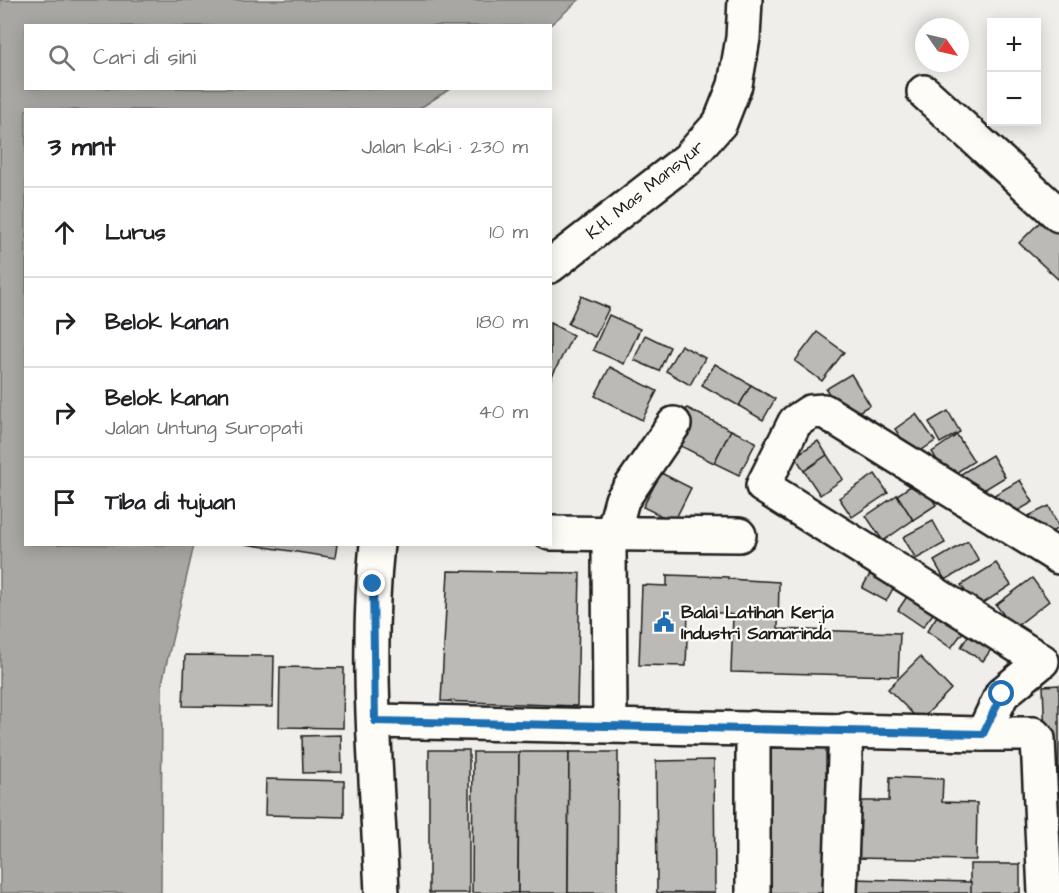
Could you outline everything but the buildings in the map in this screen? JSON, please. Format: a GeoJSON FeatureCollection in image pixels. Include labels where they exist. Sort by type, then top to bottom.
{"type":"FeatureCollection","features":[{"type":"Feature","properties":{"kind":"street","name":"K.H. Mas Mansyur"},"geometry":{"type":"LineString","coordinates":[[552,264],[688,159],[720,123],[735,86],[743,38],[745,0]]}},
{"type":"Feature","properties":{"kind":"street"},"geometry":{"type":"LineString","coordinates":[[924,92],[1059,215]]}},
{"type":"Feature","properties":{"kind":"street"},"geometry":{"type":"LineString","coordinates":[[983,734],[1002,694],[1051,659],[763,486],[788,441],[795,422],[810,412],[824,411],[1059,557]]}},
{"type":"Feature","properties":{"kind":"street"},"geometry":{"type":"LineString","coordinates":[[610,724],[609,548],[622,500],[674,424]]}},
{"type":"Feature","properties":{"kind":"street"},"geometry":{"type":"LineString","coordinates":[[552,533],[739,535]]}},
{"type":"Feature","properties":{"kind":"street"},"geometry":{"type":"LineString","coordinates":[[377,546],[373,584],[375,721],[382,893]]}},
{"type":"Feature","properties":{"kind":"street"},"geometry":{"type":"LineString","coordinates":[[375,721],[1033,734],[1038,740],[1045,893]]}},
{"type":"Feature","properties":{"kind":"street"},"geometry":{"type":"LineString","coordinates":[[753,728],[753,893]]}},
{"type":"Feature","properties":{"kind":"street"},"geometry":{"type":"LineString","coordinates":[[840,893],[846,729]]}},
{"type":"Feature","properties":{"kind":"shaded area"},"geometry":{"type":"Polygon","coordinates":[[[0,0],[579,0],[551,24],[24,24],[24,90],[448,90],[420,108],[24,108],[24,546],[194,546],[162,683],[161,893],[0,893],[0,0]]]}},
{"type":"Feature","properties":{"kind":"place","name":"Balai Latihan Kerja Industri Samarinda"},"geometry":{"type":"Point","coordinates":[664,622]}},
{"type":"Feature","properties":{"kind":"route"},"geometry":{"type":"LineString","coordinates":[[373,584],[375,721],[863,729],[983,734],[1002,694]]}}]}
